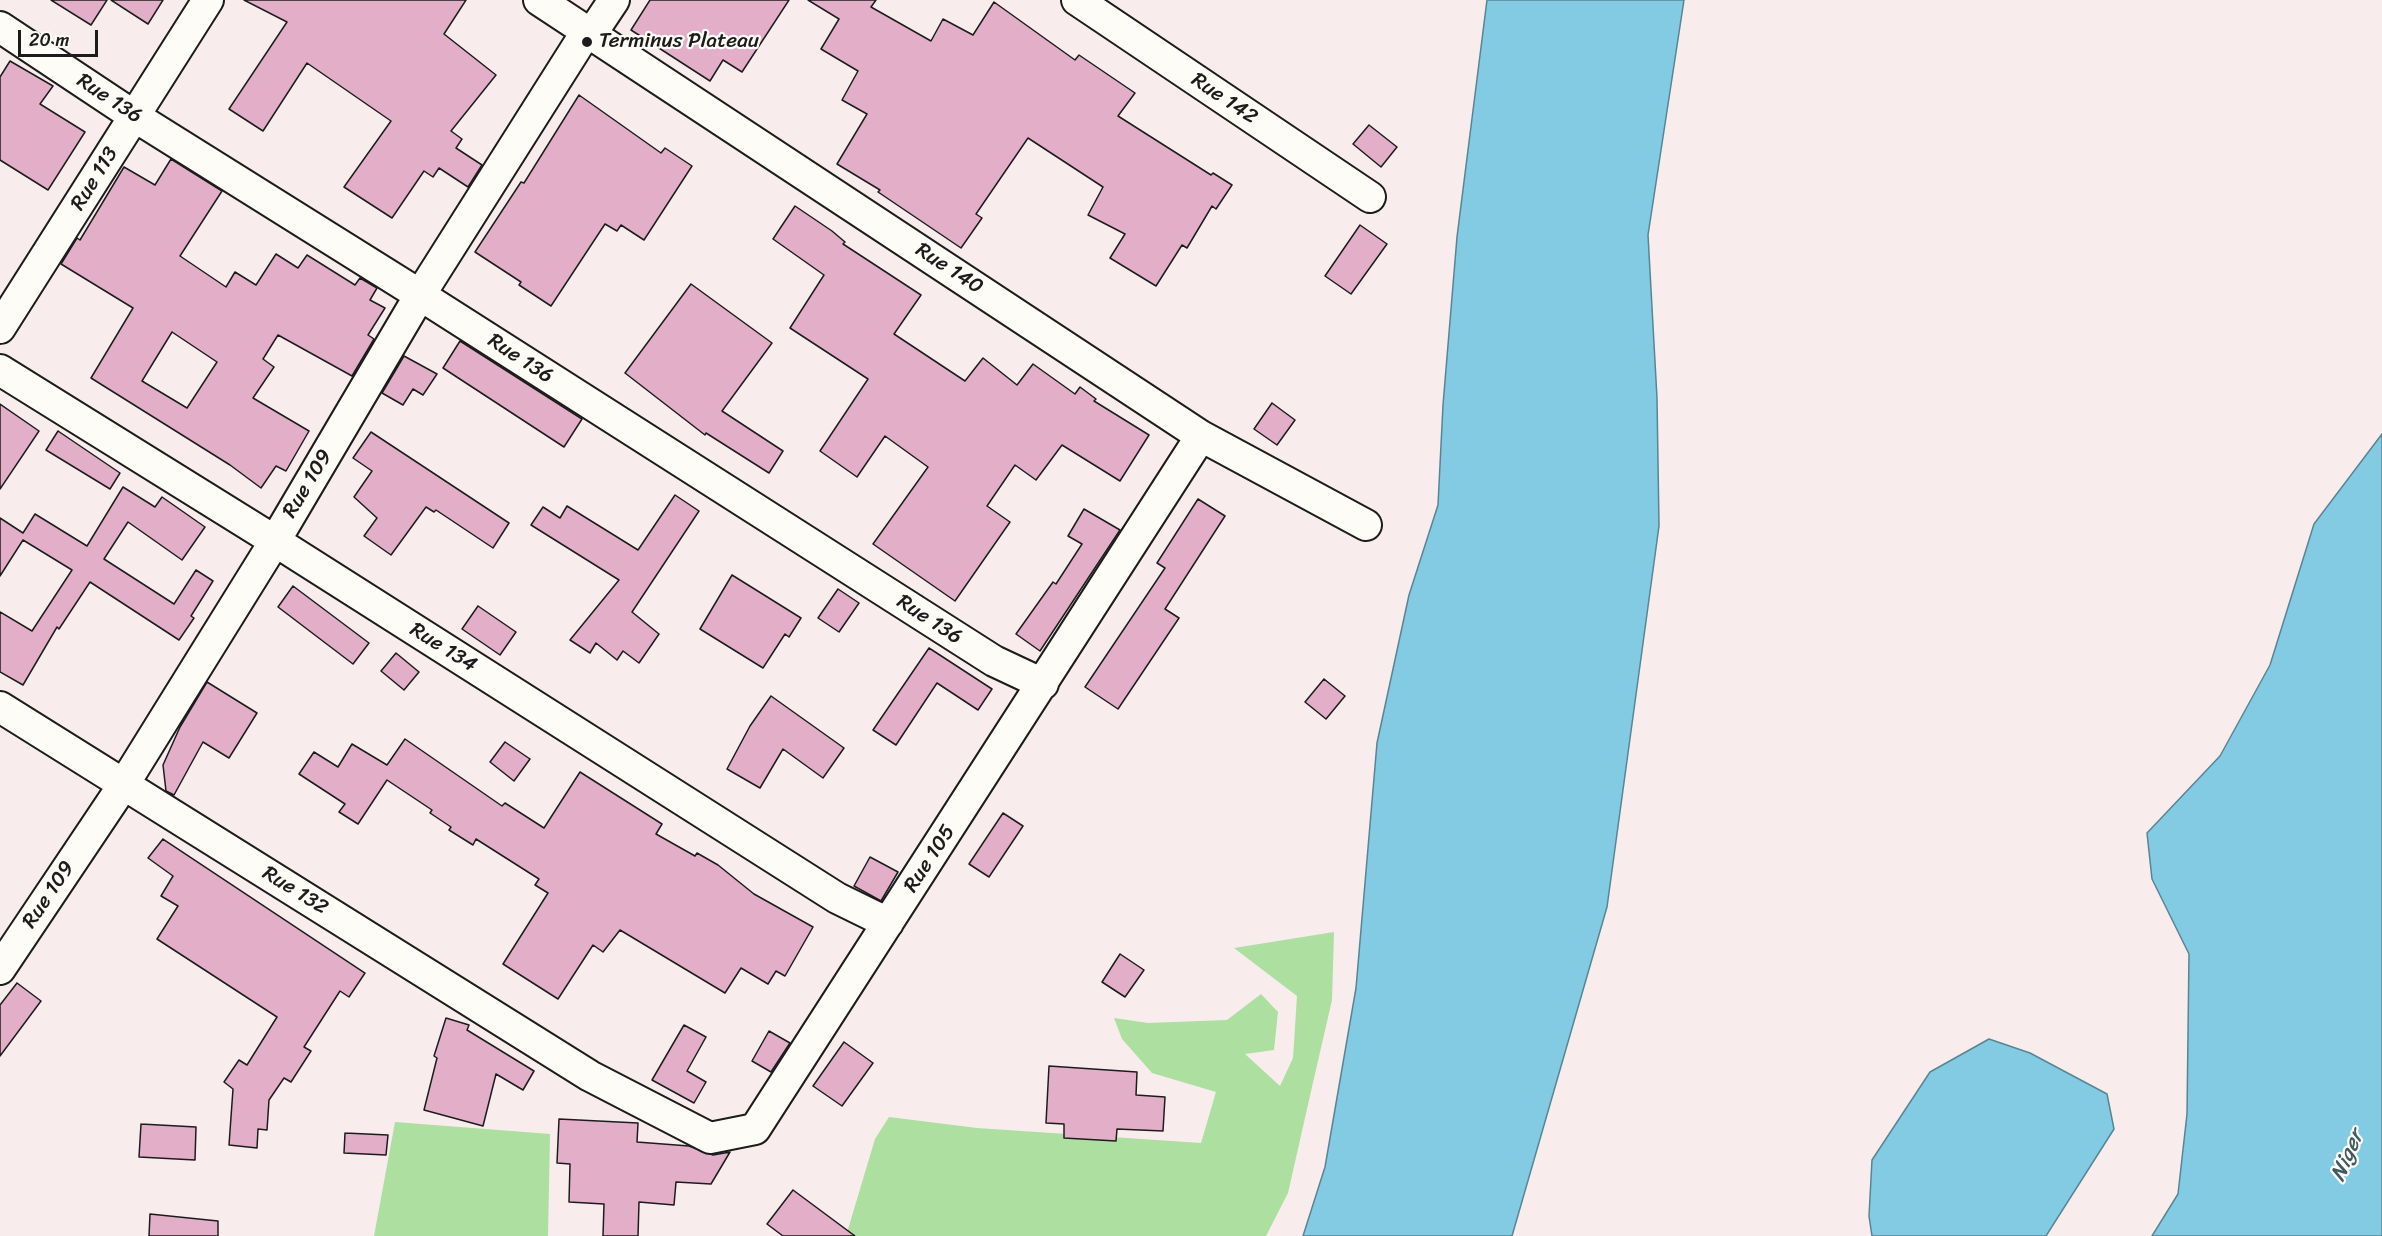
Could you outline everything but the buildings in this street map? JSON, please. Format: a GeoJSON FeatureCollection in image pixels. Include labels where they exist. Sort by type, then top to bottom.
{"type":"FeatureCollection","features":[{"type":"Feature","properties":{"kind":"street","name":"Rue 113"},"geometry":{"type":"LineString","coordinates":[[0,328],[208,0]]}},
{"type":"Feature","properties":{"kind":"street","name":"Rue 140"},"geometry":{"type":"LineString","coordinates":[[539,0],[1201,436],[1366,525]]}},
{"type":"Feature","properties":{"kind":"street","name":"Rue 109"},"geometry":{"type":"LineString","coordinates":[[0,969],[124,784],[275,541],[420,295],[587,31],[596,27],[614,0]]}},
{"type":"Feature","properties":{"kind":"street","name":"Rue 142"},"geometry":{"type":"LineString","coordinates":[[1077,0],[1370,197]]}},
{"type":"Feature","properties":{"kind":"street","name":"Rue 136"},"geometry":{"type":"LineString","coordinates":[[0,27],[134,116],[420,295],[994,661],[1043,684]]}},
{"type":"Feature","properties":{"kind":"street","name":"Rue 134"},"geometry":{"type":"LineString","coordinates":[[0,369],[837,898],[888,923]]}},
{"type":"Feature","properties":{"kind":"street","name":"Rue 105"},"geometry":{"type":"LineString","coordinates":[[590,1076],[711,1138],[755,1129],[1201,436]]}},
{"type":"Feature","properties":{"kind":"street","name":"Rue 132"},"geometry":{"type":"LineString","coordinates":[[0,707],[590,1076]]}},
{"type":"Feature","properties":{"kind":"green space"},"geometry":{"type":"Polygon","coordinates":[[[1334,932],[1332,1000],[1288,1193],[1266,1236],[846,1236],[875,1139],[889,1117],[977,1128],[1201,1143],[1216,1092],[1152,1073],[1122,1039],[1114,1018],[1148,1023],[1227,1020],[1261,994],[1278,1012],[1274,1050],[1245,1054],[1280,1086],[1293,1058],[1297,996],[1234,948],[1334,932]]]}},
{"type":"Feature","properties":{"kind":"green space"},"geometry":{"type":"Polygon","coordinates":[[[395,1122],[550,1134],[548,1236],[374,1236],[395,1122]]]}},
{"type":"Feature","properties":{"kind":"water"},"geometry":{"type":"Polygon","coordinates":[[[1487,0],[1684,0],[1648,235],[1657,398],[1659,526],[1607,907],[1512,1236],[1303,1236],[1325,1167],[1356,988],[1377,743],[1409,595],[1438,505],[1443,405],[1457,237],[1487,0]]]}},
{"type":"Feature","properties":{"kind":"water","name":"Niger"},"geometry":{"type":"Polygon","coordinates":[[[2382,434],[2382,1236],[2152,1236],[2178,1194],[2187,1114],[2189,954],[2152,879],[2147,833],[2220,756],[2270,665],[2314,524],[2382,434]]]}},
{"type":"Feature","properties":{"kind":"water"},"geometry":{"type":"Polygon","coordinates":[[[1989,1039],[2030,1053],[2107,1094],[2114,1129],[2046,1236],[1872,1236],[1869,1216],[1872,1160],[1930,1072],[1989,1039]]]}},
{"type":"Feature","properties":{"kind":"place","name":"Terminus Plateau"},"geometry":{"type":"Point","coordinates":[587,42]}}]}
